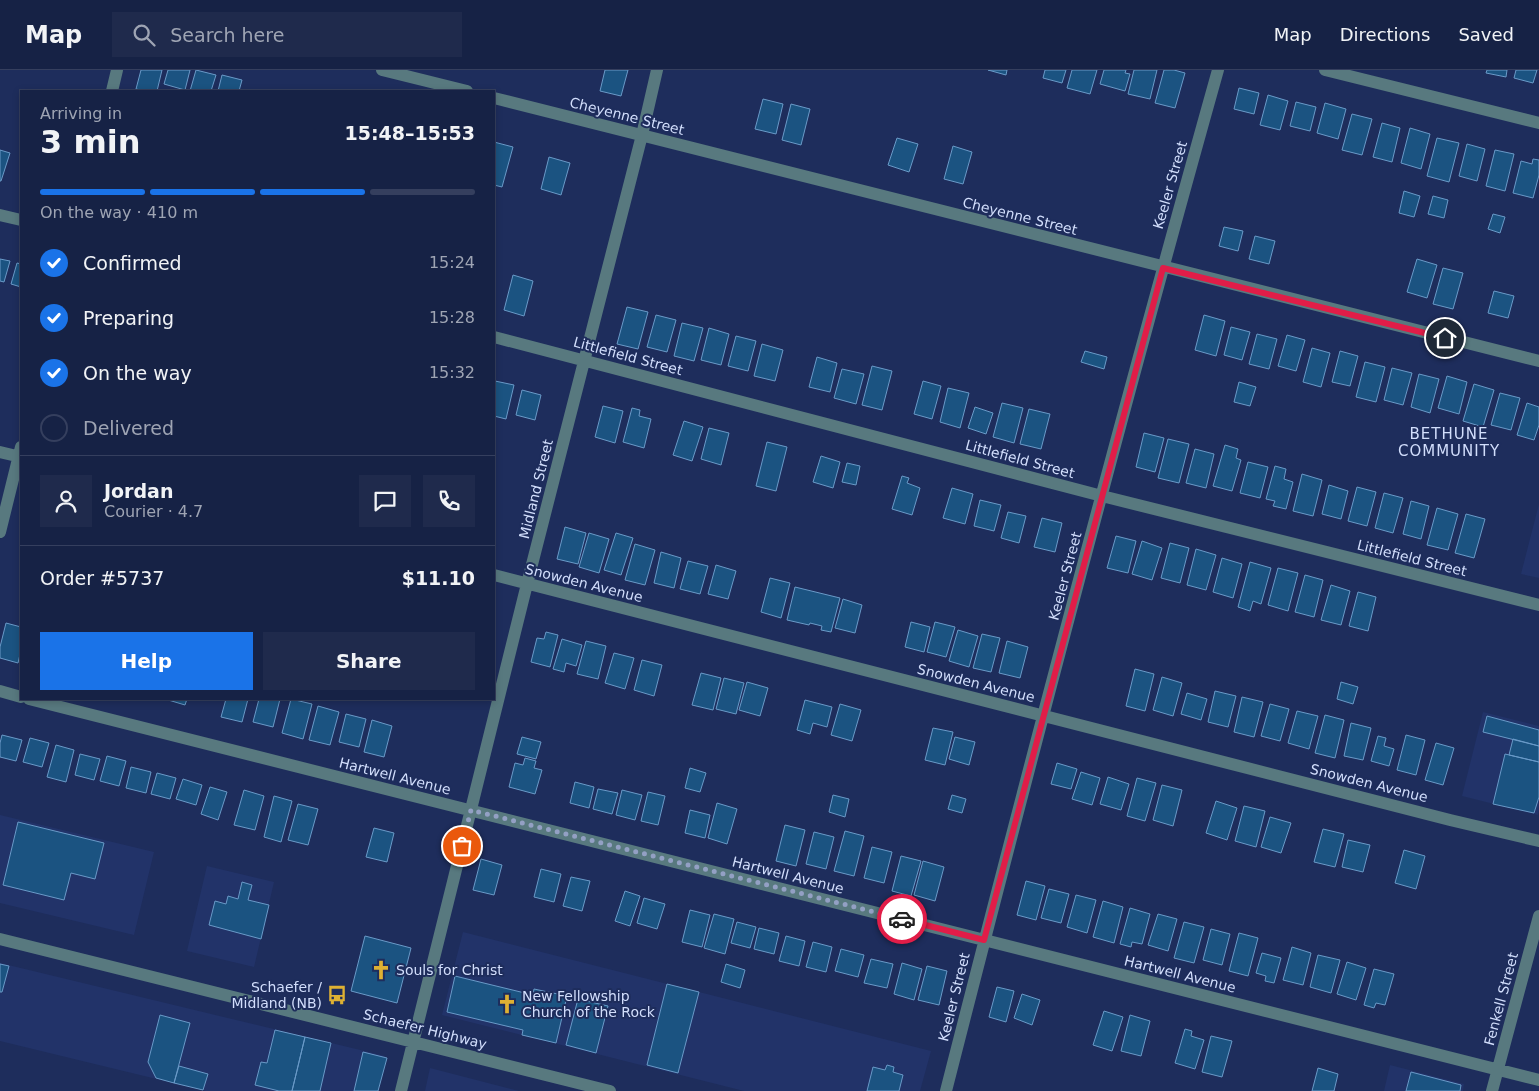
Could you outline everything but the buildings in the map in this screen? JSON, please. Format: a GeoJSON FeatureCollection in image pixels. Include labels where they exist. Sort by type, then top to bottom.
{"type":"FeatureCollection","features":[{"type":"Feature","properties":{"kind":"street"},"geometry":{"type":"LineString","coordinates":[[112,90],[117,70]]}},
{"type":"Feature","properties":{"kind":"street"},"geometry":{"type":"LineString","coordinates":[[382,70],[463,90]]}},
{"type":"Feature","properties":{"kind":"street","name":"Midland Street"},"geometry":{"type":"LineString","coordinates":[[401,1091],[657,70]]}},
{"type":"Feature","properties":{"kind":"street","name":"Keeler Street"},"geometry":{"type":"LineString","coordinates":[[946,1091],[1043,716],[1218,70]]}},
{"type":"Feature","properties":{"kind":"street"},"geometry":{"type":"LineString","coordinates":[[1325,70],[1539,123]]}},
{"type":"Feature","properties":{"kind":"street","name":"Cheyenne Street"},"geometry":{"type":"LineString","coordinates":[[495,98],[1163,268],[1539,361]]}},
{"type":"Feature","properties":{"kind":"street"},"geometry":{"type":"LineString","coordinates":[[0,215],[20,220]]}},
{"type":"Feature","properties":{"kind":"street","name":"Littlefield Street"},"geometry":{"type":"LineString","coordinates":[[495,337],[1102,496],[1539,605]]}},
{"type":"Feature","properties":{"kind":"street"},"geometry":{"type":"LineString","coordinates":[[0,452],[20,454],[0,532]]}},
{"type":"Feature","properties":{"kind":"street","name":"Snowden Avenue"},"geometry":{"type":"LineString","coordinates":[[495,575],[1539,841]]}},
{"type":"Feature","properties":{"kind":"street"},"geometry":{"type":"LineString","coordinates":[[0,692],[20,697]]}},
{"type":"Feature","properties":{"kind":"street","name":"Hartwell Avenue"},"geometry":{"type":"LineString","coordinates":[[33,700],[1539,1080]]}},
{"type":"Feature","properties":{"kind":"street","name":"Fenkell Street"},"geometry":{"type":"LineString","coordinates":[[1492,1091],[1539,916]]}},
{"type":"Feature","properties":{"kind":"street","name":"Schaefer Highway"},"geometry":{"type":"LineString","coordinates":[[0,939],[610,1091]]}},
{"type":"Feature","properties":{"kind":"shaded area"},"geometry":{"type":"Polygon","coordinates":[[[1539,504],[1539,578],[1521,574],[1539,504]]]}},
{"type":"Feature","properties":{"kind":"shaded area"},"geometry":{"type":"Polygon","coordinates":[[[1483,712],[1539,726],[1538,815],[1462,796],[1483,712]]]}},
{"type":"Feature","properties":{"kind":"shaded area"},"geometry":{"type":"Polygon","coordinates":[[[0,815],[154,852],[134,935],[0,903],[0,815]]]}},
{"type":"Feature","properties":{"kind":"shaded area"},"geometry":{"type":"Polygon","coordinates":[[[207,866],[274,882],[254,967],[187,951],[207,866]]]}},
{"type":"Feature","properties":{"kind":"shaded area"},"geometry":{"type":"Polygon","coordinates":[[[463,932],[931,1051],[920,1091],[744,1091],[442,1015],[463,932]]]}},
{"type":"Feature","properties":{"kind":"shaded area"},"geometry":{"type":"Polygon","coordinates":[[[0,963],[385,1056],[377,1091],[206,1091],[0,1041],[0,963]]]}},
{"type":"Feature","properties":{"kind":"shaded area"},"geometry":{"type":"Polygon","coordinates":[[[1390,1065],[1464,1084],[1463,1091],[1384,1091],[1390,1065]]]}},
{"type":"Feature","properties":{"kind":"shaded area"},"geometry":{"type":"Polygon","coordinates":[[[430,1068],[519,1091],[425,1091],[430,1068]]]}},
{"type":"Feature","properties":{"kind":"way so far"},"geometry":{"type":"LineString","coordinates":[[462,846],[471,810],[902,919]]}},
{"type":"Feature","properties":{"kind":"place","name":"Souls for Christ"},"geometry":{"type":"Point","coordinates":[381,970]}},
{"type":"Feature","properties":{"kind":"place","name":"Schaefer / Midland (NB)"},"geometry":{"type":"Point","coordinates":[337,995]}},
{"type":"Feature","properties":{"kind":"place","name":"New Fellowship Church of the Rock"},"geometry":{"type":"Point","coordinates":[507,1004]}},
{"type":"Feature","properties":{"kind":"district","name":"BETHUNE COMMUNITY"},"geometry":{"type":"Point","coordinates":[1449,442]}},
{"type":"Feature","properties":{"kind":"route"},"geometry":{"type":"LineString","coordinates":[[902,919],[984,940],[1163,268],[1445,338]]}}]}
